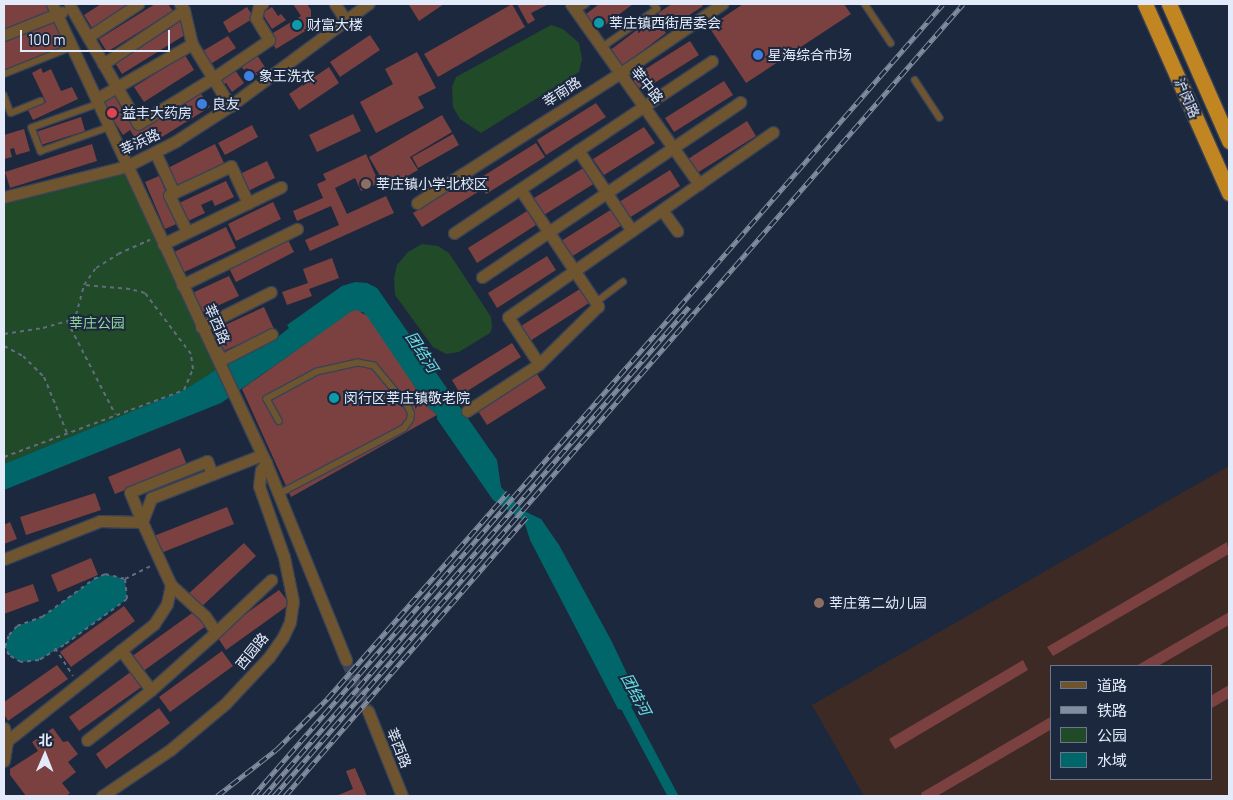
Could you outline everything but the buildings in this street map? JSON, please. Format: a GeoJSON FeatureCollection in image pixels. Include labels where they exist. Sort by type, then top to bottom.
{"type":"FeatureCollection","features":[{"type":"Feature","properties":{"kind":"highway","name":"沪闵路"},"geometry":{"type":"LineString","coordinates":[[1145,4],[1229,193]]}},
{"type":"Feature","properties":{"kind":"highway","name":"沪闵路"},"geometry":{"type":"LineString","coordinates":[[1169,4],[1229,141]]}},
{"type":"Feature","properties":{"kind":"street","name":"莘西路"},"geometry":{"type":"LineString","coordinates":[[52,4],[264,459],[346,660]]}},
{"type":"Feature","properties":{"kind":"street"},"geometry":{"type":"LineString","coordinates":[[88,37],[138,4]]}},
{"type":"Feature","properties":{"kind":"street"},"geometry":{"type":"LineString","coordinates":[[6,31],[57,15],[72,5],[88,37],[138,124],[213,78],[269,40],[256,18],[259,6],[262,4]]}},
{"type":"Feature","properties":{"kind":"street"},"geometry":{"type":"LineString","coordinates":[[335,4],[346,21]]}},
{"type":"Feature","properties":{"kind":"street","name":"莘浜路"},"geometry":{"type":"LineString","coordinates":[[4,197],[127,166],[176,141],[230,106],[368,4]]}},
{"type":"Feature","properties":{"kind":"street","name":"莘南路"},"geometry":{"type":"LineString","coordinates":[[417,202],[619,74],[722,4]]}},
{"type":"Feature","properties":{"kind":"street"},"geometry":{"type":"LineString","coordinates":[[103,64],[182,7],[192,44],[230,106]]}},
{"type":"Feature","properties":{"kind":"street","name":"莘中路"},"geometry":{"type":"LineString","coordinates":[[573,7],[699,184]]}},
{"type":"Feature","properties":{"kind":"street"},"geometry":{"type":"LineString","coordinates":[[97,102],[116,87],[192,44]]}},
{"type":"Feature","properties":{"kind":"street"},"geometry":{"type":"LineString","coordinates":[[454,233],[712,61]]}},
{"type":"Feature","properties":{"kind":"street"},"geometry":{"type":"LineString","coordinates":[[482,278],[740,102]]}},
{"type":"Feature","properties":{"kind":"street"},"geometry":{"type":"LineString","coordinates":[[539,364],[508,317],[772,132]]}},
{"type":"Feature","properties":{"kind":"street"},"geometry":{"type":"LineString","coordinates":[[578,150],[632,231]]}},
{"type":"Feature","properties":{"kind":"street"},"geometry":{"type":"LineString","coordinates":[[155,152],[174,193]]}},
{"type":"Feature","properties":{"kind":"street"},"geometry":{"type":"LineString","coordinates":[[187,232],[169,195],[232,166],[248,202]]}},
{"type":"Feature","properties":{"kind":"street"},"geometry":{"type":"LineString","coordinates":[[161,240],[187,232],[281,187]]}},
{"type":"Feature","properties":{"kind":"street"},"geometry":{"type":"LineString","coordinates":[[467,411],[539,364],[598,306],[520,189]]}},
{"type":"Feature","properties":{"kind":"street"},"geometry":{"type":"LineString","coordinates":[[662,210],[676,232]]}},
{"type":"Feature","properties":{"kind":"street"},"geometry":{"type":"LineString","coordinates":[[182,285],[297,229]]}},
{"type":"Feature","properties":{"kind":"street"},"geometry":{"type":"LineString","coordinates":[[201,327],[271,292]]}},
{"type":"Feature","properties":{"kind":"street"},"geometry":{"type":"LineString","coordinates":[[208,341],[214,345],[221,360],[272,334]]}},
{"type":"Feature","properties":{"kind":"street"},"geometry":{"type":"LineString","coordinates":[[142,522],[151,498],[212,474],[264,459]]}},
{"type":"Feature","properties":{"kind":"street","name":"西园路"},"geometry":{"type":"LineString","coordinates":[[102,796],[170,750],[225,704],[263,663],[283,636],[290,622],[293,601],[284,557],[259,486],[260,470],[264,459]]}},
{"type":"Feature","properties":{"kind":"street"},"geometry":{"type":"LineString","coordinates":[[212,474],[207,461],[130,492],[171,585],[205,616],[216,632]]}},
{"type":"Feature","properties":{"kind":"street"},"geometry":{"type":"LineString","coordinates":[[4,560],[100,522],[142,522]]}},
{"type":"Feature","properties":{"kind":"street"},"geometry":{"type":"LineString","coordinates":[[87,740],[151,690],[271,580]]}},
{"type":"Feature","properties":{"kind":"street"},"geometry":{"type":"LineString","coordinates":[[7,741],[154,624],[167,604],[171,585]]}},
{"type":"Feature","properties":{"kind":"street"},"geometry":{"type":"LineString","coordinates":[[121,650],[151,690]]}},
{"type":"Feature","properties":{"kind":"street","name":"莘西路"},"geometry":{"type":"LineString","coordinates":[[368,711],[402,796]]}},
{"type":"Feature","properties":{"kind":"street"},"geometry":{"type":"LineString","coordinates":[[4,728],[7,741],[4,761]]}},
{"type":"Feature","properties":{"kind":"lane"},"geometry":{"type":"LineString","coordinates":[[573,7],[586,4]]}},
{"type":"Feature","properties":{"kind":"lane"},"geometry":{"type":"LineString","coordinates":[[601,48],[657,9],[652,4]]}},
{"type":"Feature","properties":{"kind":"lane"},"geometry":{"type":"LineString","coordinates":[[865,4],[891,43]]}},
{"type":"Feature","properties":{"kind":"lane"},"geometry":{"type":"LineString","coordinates":[[4,74],[72,47]]}},
{"type":"Feature","properties":{"kind":"lane"},"geometry":{"type":"LineString","coordinates":[[915,80],[940,118]]}},
{"type":"Feature","properties":{"kind":"lane"},"geometry":{"type":"LineString","coordinates":[[4,96],[11,113],[41,102]]}},
{"type":"Feature","properties":{"kind":"lane"},"geometry":{"type":"LineString","coordinates":[[97,102],[32,128],[40,151],[109,127]]}},
{"type":"Feature","properties":{"kind":"lane"},"geometry":{"type":"LineString","coordinates":[[595,303],[623,282]]}},
{"type":"Feature","properties":{"kind":"lane"},"geometry":{"type":"LineString","coordinates":[[278,494],[404,428],[410,420],[411,414],[408,407],[374,366],[358,363],[317,372],[267,399],[279,421]]}},
{"type":"Feature","properties":{"kind":"path"},"geometry":{"type":"LineString","coordinates":[[4,334],[43,328],[67,321],[76,315],[84,285],[96,268],[118,254],[161,240]]}},
{"type":"Feature","properties":{"kind":"path"},"geometry":{"type":"LineString","coordinates":[[4,457],[184,390],[193,369],[191,354],[145,293],[130,289],[84,285]]}},
{"type":"Feature","properties":{"kind":"path"},"geometry":{"type":"LineString","coordinates":[[67,321],[116,415]]}},
{"type":"Feature","properties":{"kind":"path"},"geometry":{"type":"LineString","coordinates":[[4,346],[23,356],[44,377],[67,433]]}},
{"type":"Feature","properties":{"kind":"path"},"geometry":{"type":"LineString","coordinates":[[125,579],[127,599],[64,645],[55,648],[39,660],[21,662],[8,654],[5,647],[9,635],[17,626],[42,617],[55,605],[84,588],[94,578],[105,574],[125,579],[160,561]]}},
{"type":"Feature","properties":{"kind":"path"},"geometry":{"type":"LineString","coordinates":[[55,648],[78,684]]}},
{"type":"Feature","properties":{"kind":"shaded area"},"geometry":{"type":"Polygon","coordinates":[[[1229,466],[1229,796],[864,796],[812,705],[1229,466]]]}},
{"type":"Feature","properties":{"kind":"green space"},"geometry":{"type":"Polygon","coordinates":[[[551,25],[563,29],[579,43],[582,59],[579,72],[481,133],[460,119],[453,107],[452,87],[456,77],[551,25]]]}},
{"type":"Feature","properties":{"kind":"green space","name":"莘庄公园"},"geometry":{"type":"Polygon","coordinates":[[[127,166],[220,368],[184,390],[4,464],[4,197],[127,166]]]}},
{"type":"Feature","properties":{"kind":"green space"},"geometry":{"type":"Polygon","coordinates":[[[422,244],[438,246],[449,253],[491,317],[492,328],[490,333],[459,352],[446,354],[433,347],[395,295],[394,278],[397,265],[408,252],[422,244]]]}},
{"type":"Feature","properties":{"kind":"water"},"geometry":{"type":"Polygon","coordinates":[[[355,282],[367,283],[377,288],[497,460],[501,487],[524,511],[541,519],[559,545],[611,640],[631,682],[637,699],[628,711],[618,709],[530,540],[524,521],[493,500],[437,419],[437,415],[429,408],[363,312],[352,312],[221,403],[4,490],[4,464],[184,390],[259,343],[269,344],[289,328],[287,325],[342,286],[355,282]]]}},
{"type":"Feature","properties":{"kind":"water"},"geometry":{"type":"Polygon","coordinates":[[[105,574],[125,579],[127,599],[64,645],[39,660],[21,662],[9,655],[5,647],[9,635],[17,626],[42,617],[94,579],[105,574]]]}},
{"type":"Feature","properties":{"kind":"waterway","name":"团结河"},"geometry":{"type":"LineString","coordinates":[[622,700],[673,796]]}},
{"type":"Feature","properties":{"kind":"tunnel"},"geometry":{"type":"LineString","coordinates":[[346,660],[368,711]]}},
{"type":"Feature","properties":{"kind":"railway"},"geometry":{"type":"LineString","coordinates":[[253,796],[943,4]]}},
{"type":"Feature","properties":{"kind":"railway"},"geometry":{"type":"LineString","coordinates":[[274,796],[963,4]]}},
{"type":"Feature","properties":{"kind":"railway"},"geometry":{"type":"LineString","coordinates":[[264,796],[689,307]]}},
{"type":"Feature","properties":{"kind":"railway"},"geometry":{"type":"LineString","coordinates":[[217,796],[277,749],[327,699],[508,492]]}},
{"type":"Feature","properties":{"kind":"railway"},"geometry":{"type":"LineString","coordinates":[[285,796],[527,517]]}},
{"type":"Feature","properties":{"kind":"place","name":"莘庄镇西街居委会"},"geometry":{"type":"Point","coordinates":[599,23]}},
{"type":"Feature","properties":{"kind":"place","name":"财富大楼"},"geometry":{"type":"Point","coordinates":[297,25]}},
{"type":"Feature","properties":{"kind":"place","name":"星海综合市场"},"geometry":{"type":"Point","coordinates":[758,55]}},
{"type":"Feature","properties":{"kind":"place","name":"象王洗衣"},"geometry":{"type":"Point","coordinates":[249,76]}},
{"type":"Feature","properties":{"kind":"place","name":"良友"},"geometry":{"type":"Point","coordinates":[202,104]}},
{"type":"Feature","properties":{"kind":"place","name":"益丰大药房"},"geometry":{"type":"Point","coordinates":[112,113]}},
{"type":"Feature","properties":{"kind":"place","name":"莘庄镇小学北校区"},"geometry":{"type":"Point","coordinates":[366,184]}},
{"type":"Feature","properties":{"kind":"place","name":"闵行区莘庄镇敬老院"},"geometry":{"type":"Point","coordinates":[334,398]}},
{"type":"Feature","properties":{"kind":"place","name":"莘庄第二幼儿园"},"geometry":{"type":"Point","coordinates":[819,603]}}]}
